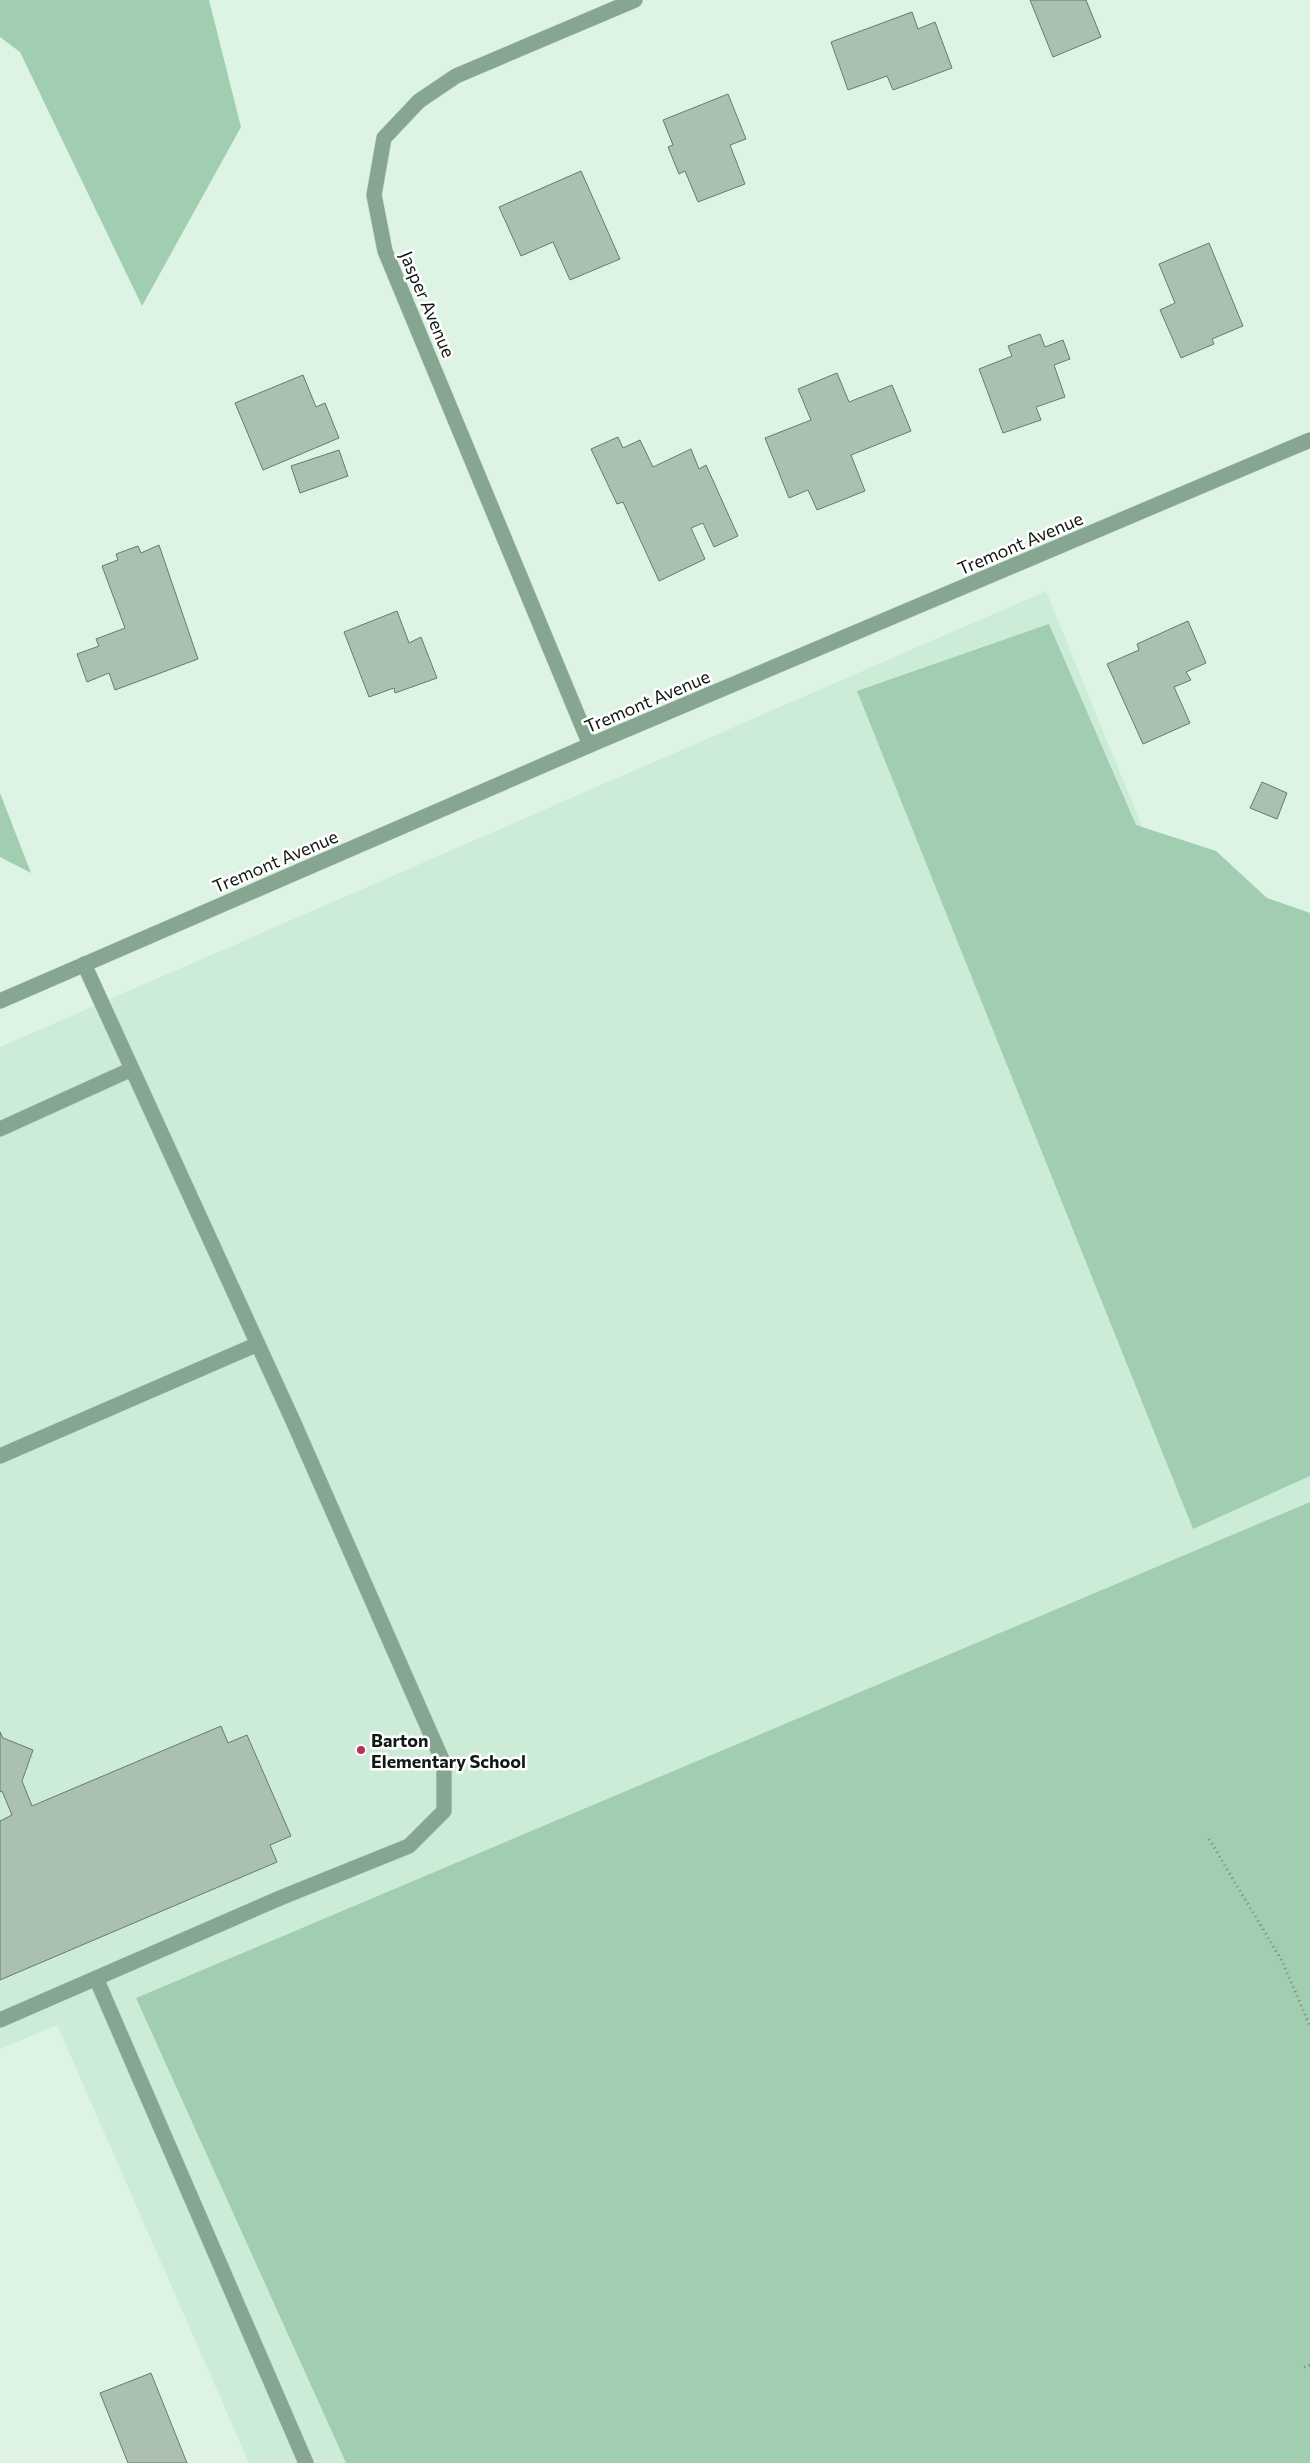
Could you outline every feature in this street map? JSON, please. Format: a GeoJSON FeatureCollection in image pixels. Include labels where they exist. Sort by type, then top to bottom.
{"type":"FeatureCollection","features":[{"type":"Feature","properties":{"kind":"street","name":"Jasper Avenue"},"geometry":{"type":"LineString","coordinates":[[590,745],[385,251],[374,195],[384,138],[419,101],[456,76],[634,0]]}},
{"type":"Feature","properties":{"kind":"street","name":"Tremont Avenue"},"geometry":{"type":"LineString","coordinates":[[0,1001],[590,745],[1310,440]]}},
{"type":"Feature","properties":{"kind":"street"},"geometry":{"type":"LineString","coordinates":[[0,2020],[280,1898],[409,1846],[444,1811],[444,1764],[293,1421],[84,964]]}},
{"type":"Feature","properties":{"kind":"street"},"geometry":{"type":"LineString","coordinates":[[0,1129],[132,1069]]}},
{"type":"Feature","properties":{"kind":"street"},"geometry":{"type":"LineString","coordinates":[[0,1456],[258,1344]]}},
{"type":"Feature","properties":{"kind":"street"},"geometry":{"type":"LineString","coordinates":[[96,1978],[306,2463]]}},
{"type":"Feature","properties":{"kind":"path"},"geometry":{"type":"LineString","coordinates":[[1209,1839],[1282,1962],[1310,2026]]}},
{"type":"Feature","properties":{"kind":"path"},"geometry":{"type":"LineString","coordinates":[[1304,2367],[1310,2365]]}},
{"type":"Feature","properties":{"kind":"shaded area"},"geometry":{"type":"Polygon","coordinates":[[[0,0],[209,0],[241,127],[142,306],[20,52],[0,37],[0,0]]]}},
{"type":"Feature","properties":{"kind":"shaded area","name":"Barton Elementary School"},"geometry":{"type":"Polygon","coordinates":[[[1046,591],[1310,1239],[1310,1502],[136,1998],[346,2463],[249,2463],[57,2025],[0,2049],[0,1047],[1046,591]]]}},
{"type":"Feature","properties":{"kind":"shaded area"},"geometry":{"type":"Polygon","coordinates":[[[1049,624],[1136,825],[1216,851],[1267,898],[1310,913],[1310,1476],[1193,1529],[857,691],[1049,624]]]}},
{"type":"Feature","properties":{"kind":"shaded area"},"geometry":{"type":"Polygon","coordinates":[[[0,793],[31,873],[0,857],[0,793]]]}},
{"type":"Feature","properties":{"kind":"shaded area"},"geometry":{"type":"Polygon","coordinates":[[[1310,1502],[1310,2463],[346,2463],[136,1998],[1310,1502]]]}},
{"type":"Feature","properties":{"kind":"building"},"geometry":{"type":"Polygon","coordinates":[[[1030,0],[1086,0],[1101,37],[1053,57],[1030,0]]]}},
{"type":"Feature","properties":{"kind":"building"},"geometry":{"type":"Polygon","coordinates":[[[912,12],[918,29],[935,22],[952,68],[893,90],[887,76],[848,90],[831,42],[912,12]]]}},
{"type":"Feature","properties":{"kind":"building"},"geometry":{"type":"Polygon","coordinates":[[[728,94],[746,139],[730,145],[745,184],[698,202],[685,171],[679,174],[668,147],[673,145],[663,120],[728,94]]]}},
{"type":"Feature","properties":{"kind":"building"},"geometry":{"type":"Polygon","coordinates":[[[581,171],[620,259],[570,280],[553,242],[521,256],[499,207],[581,171]]]}},
{"type":"Feature","properties":{"kind":"building"},"geometry":{"type":"Polygon","coordinates":[[[1209,243],[1243,326],[1212,339],[1214,344],[1181,358],[1160,310],[1175,303],[1159,264],[1209,243]]]}},
{"type":"Feature","properties":{"kind":"building"},"geometry":{"type":"Polygon","coordinates":[[[1040,334],[1045,347],[1063,340],[1070,359],[1054,365],[1065,397],[1036,407],[1041,420],[1003,433],[979,369],[1012,356],[1008,346],[1040,334]]]}},
{"type":"Feature","properties":{"kind":"building"},"geometry":{"type":"Polygon","coordinates":[[[837,373],[849,402],[892,385],[911,431],[851,455],[865,491],[817,510],[808,490],[789,498],[765,438],[811,420],[798,389],[837,373]]]}},
{"type":"Feature","properties":{"kind":"building"},"geometry":{"type":"Polygon","coordinates":[[[303,375],[316,407],[325,403],[339,438],[263,470],[235,403],[303,375]]]}},
{"type":"Feature","properties":{"kind":"building"},"geometry":{"type":"Polygon","coordinates":[[[618,437],[623,448],[640,440],[653,467],[691,449],[699,469],[706,465],[738,536],[714,547],[703,523],[691,528],[705,559],[659,581],[623,502],[617,504],[591,449],[618,437]]]}},
{"type":"Feature","properties":{"kind":"building"},"geometry":{"type":"Polygon","coordinates":[[[339,450],[348,476],[300,493],[291,466],[339,450]]]}},
{"type":"Feature","properties":{"kind":"building"},"geometry":{"type":"Polygon","coordinates":[[[159,545],[198,659],[115,690],[109,673],[87,682],[77,654],[99,646],[96,639],[125,628],[102,566],[118,560],[116,554],[138,546],[141,553],[159,545]]]}},
{"type":"Feature","properties":{"kind":"building"},"geometry":{"type":"Polygon","coordinates":[[[397,611],[409,643],[421,637],[437,678],[395,693],[394,688],[369,697],[344,632],[397,611]]]}},
{"type":"Feature","properties":{"kind":"building"},"geometry":{"type":"Polygon","coordinates":[[[1188,621],[1206,663],[1186,672],[1191,680],[1174,687],[1190,723],[1143,744],[1107,664],[1139,650],[1137,644],[1188,621]]]}},
{"type":"Feature","properties":{"kind":"building"},"geometry":{"type":"Polygon","coordinates":[[[1262,782],[1287,793],[1277,819],[1250,808],[1262,782]]]}},
{"type":"Feature","properties":{"kind":"building"},"geometry":{"type":"Polygon","coordinates":[[[221,1726],[228,1743],[247,1735],[291,1836],[270,1845],[277,1862],[0,1980],[0,1821],[12,1815],[2,1791],[0,1792],[0,1732],[3,1738],[33,1750],[22,1781],[32,1806],[221,1726]]]}},
{"type":"Feature","properties":{"kind":"building"},"geometry":{"type":"Polygon","coordinates":[[[151,2373],[187,2463],[128,2463],[100,2393],[151,2373]]]}},
{"type":"Feature","properties":{"kind":"place","name":"Barton Elementary School"},"geometry":{"type":"Point","coordinates":[361,1750]}}]}
